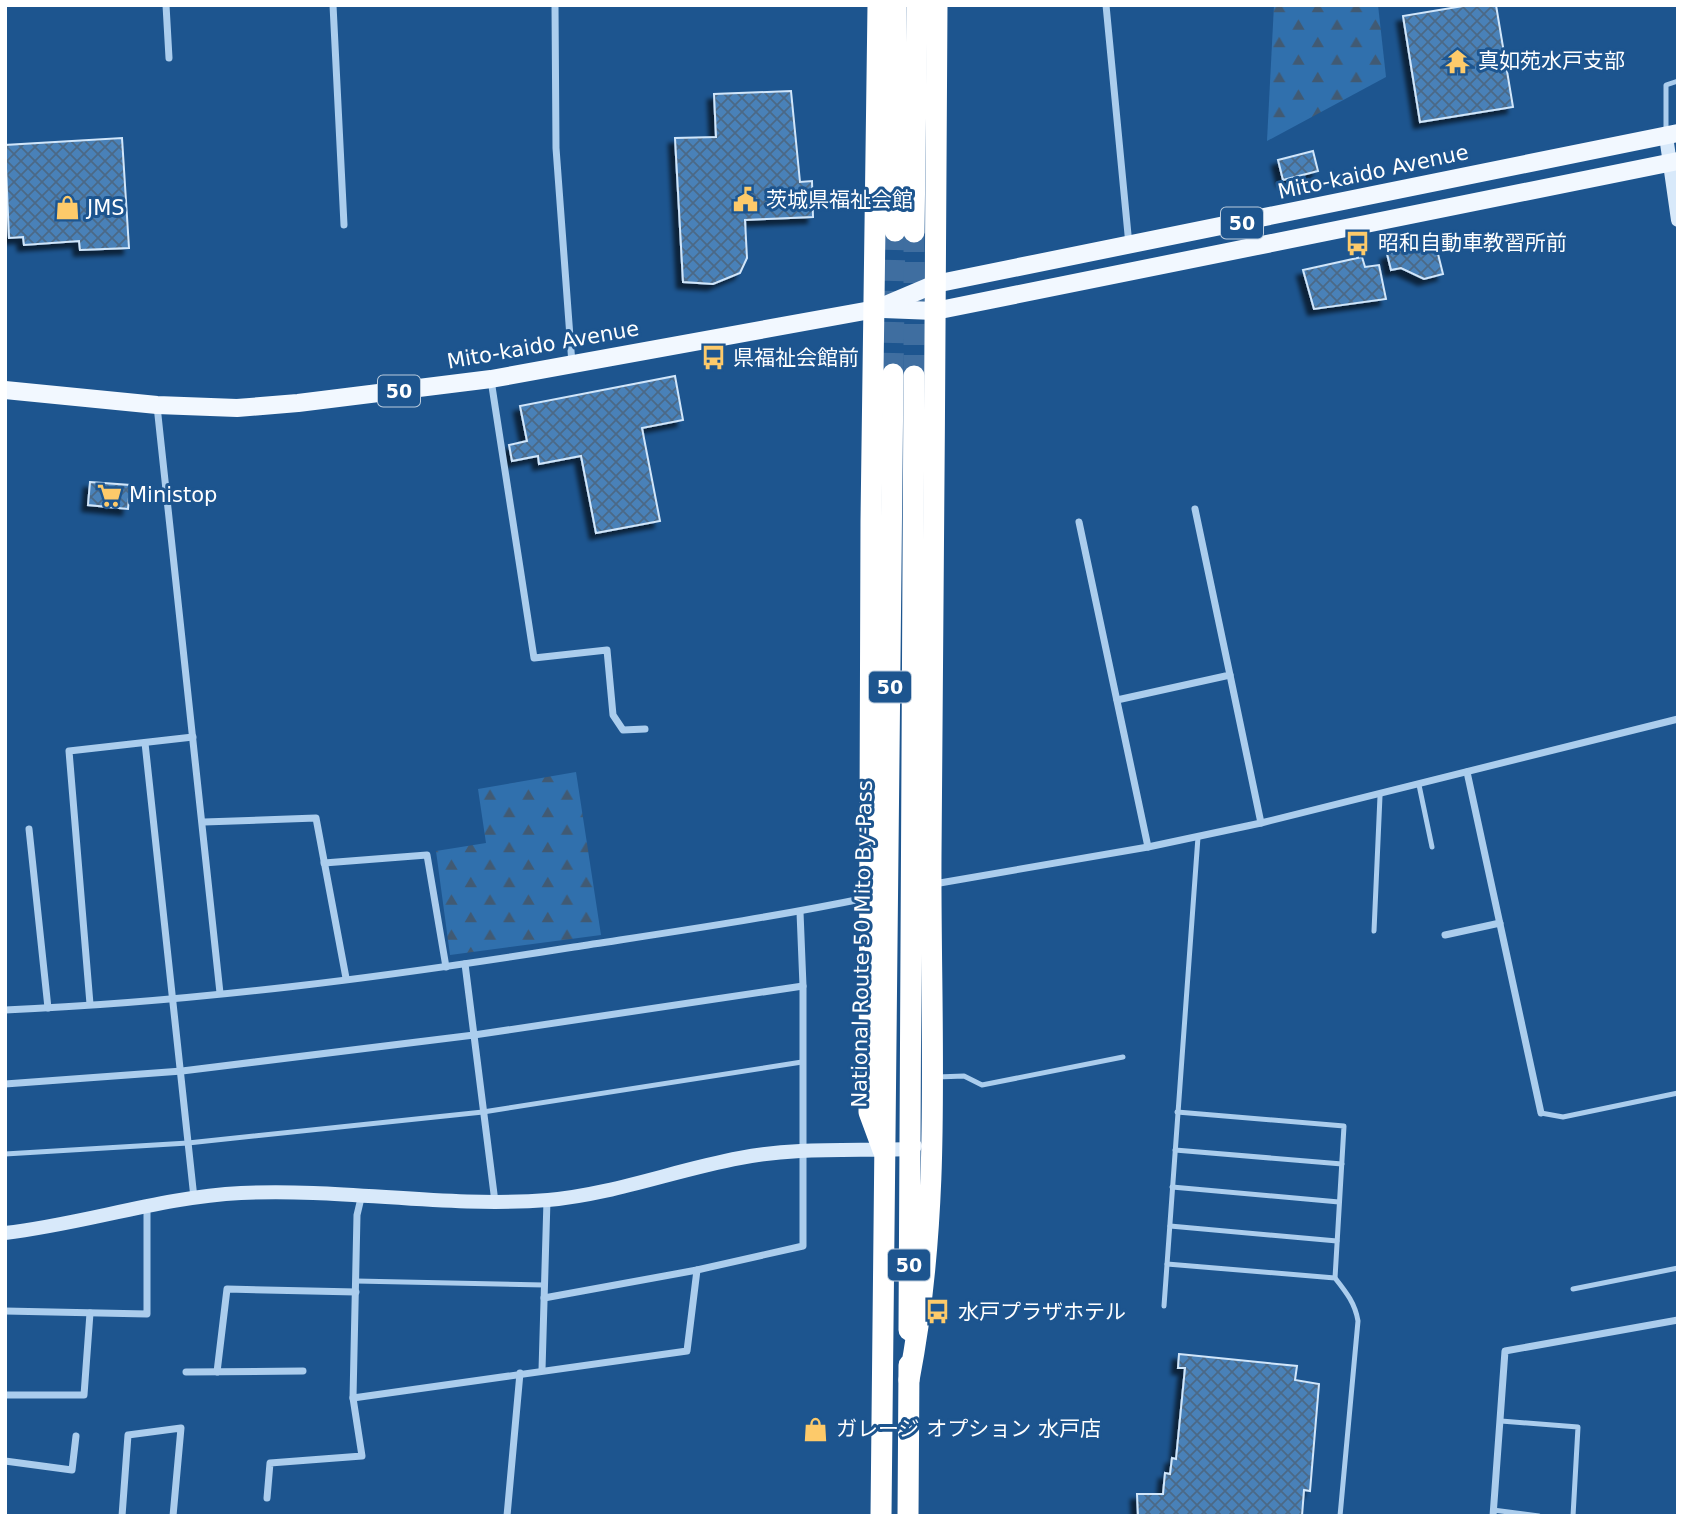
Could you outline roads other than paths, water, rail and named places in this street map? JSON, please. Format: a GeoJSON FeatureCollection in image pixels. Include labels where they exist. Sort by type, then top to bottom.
{"type":"FeatureCollection","features":[{"type":"Feature","properties":{"kind":"highway"},"geometry":{"type":"LineString","coordinates":[[878,5],[876,309],[871,520],[869,1112],[883,1150]]}},
{"type":"Feature","properties":{"kind":"highway"},"geometry":{"type":"LineString","coordinates":[[896,5],[904,232],[917,5]]}},
{"type":"Feature","properties":{"kind":"highway"},"geometry":{"type":"LineString","coordinates":[[909,1380],[923,1307],[934,1135],[931,885],[937,5]]}},
{"type":"Feature","properties":{"kind":"highway","name":"National Route 50 Mito By-Pass"},"geometry":{"type":"LineString","coordinates":[[881,1516],[883,1150],[903,375],[909,1149],[908,1516]]}},
{"type":"Feature","properties":{"kind":"main road","name":"Mito-kaido Avenue"},"geometry":{"type":"LineString","coordinates":[[876,309],[935,284],[1672,134]]}},
{"type":"Feature","properties":{"kind":"main road","name":"Mito-kaido Avenue"},"geometry":{"type":"LineString","coordinates":[[5,390],[157,405],[249,407],[362,397],[491,379],[876,309],[935,311],[1673,162]]}},
{"type":"Feature","properties":{"kind":"street"},"geometry":{"type":"LineString","coordinates":[[166,5],[169,58]]}},
{"type":"Feature","properties":{"kind":"street"},"geometry":{"type":"LineString","coordinates":[[333,5],[344,225]]}},
{"type":"Feature","properties":{"kind":"street"},"geometry":{"type":"LineString","coordinates":[[555,5],[556,148],[572,365]]}},
{"type":"Feature","properties":{"kind":"street"},"geometry":{"type":"LineString","coordinates":[[1106,5],[1129,246]]}},
{"type":"Feature","properties":{"kind":"street"},"geometry":{"type":"LineString","coordinates":[[1672,134],[1678,220]]}},
{"type":"Feature","properties":{"kind":"street"},"geometry":{"type":"LineString","coordinates":[[491,379],[534,658],[607,650],[612,715],[623,730],[645,729]]}},
{"type":"Feature","properties":{"kind":"street"},"geometry":{"type":"LineString","coordinates":[[157,405],[182,657],[204,822],[220,993]]}},
{"type":"Feature","properties":{"kind":"street"},"geometry":{"type":"LineString","coordinates":[[1195,509],[1261,823]]}},
{"type":"Feature","properties":{"kind":"street"},"geometry":{"type":"LineString","coordinates":[[1079,522],[1149,847]]}},
{"type":"Feature","properties":{"kind":"street"},"geometry":{"type":"LineString","coordinates":[[1117,700],[1230,674]]}},
{"type":"Feature","properties":{"kind":"street"},"geometry":{"type":"LineString","coordinates":[[931,885],[1198,837],[1380,796],[1678,719]]}},
{"type":"Feature","properties":{"kind":"street"},"geometry":{"type":"LineString","coordinates":[[90,1004],[69,751],[193,737]]}},
{"type":"Feature","properties":{"kind":"street"},"geometry":{"type":"LineString","coordinates":[[145,743],[194,1198]]}},
{"type":"Feature","properties":{"kind":"street"},"geometry":{"type":"LineString","coordinates":[[1467,772],[1541,1112]]}},
{"type":"Feature","properties":{"kind":"street"},"geometry":{"type":"LineString","coordinates":[[204,822],[316,818],[346,978]]}},
{"type":"Feature","properties":{"kind":"street"},"geometry":{"type":"LineString","coordinates":[[29,830],[48,1008]]}},
{"type":"Feature","properties":{"kind":"street"},"geometry":{"type":"LineString","coordinates":[[324,863],[428,855],[446,967]]}},
{"type":"Feature","properties":{"kind":"street"},"geometry":{"type":"LineString","coordinates":[[5,1010],[172,998],[446,967],[800,912],[870,897]]}},
{"type":"Feature","properties":{"kind":"street"},"geometry":{"type":"LineString","coordinates":[[544,1298],[697,1270],[803,1246],[803,986],[800,912]]}},
{"type":"Feature","properties":{"kind":"street"},"geometry":{"type":"LineString","coordinates":[[1445,935],[1500,923]]}},
{"type":"Feature","properties":{"kind":"street"},"geometry":{"type":"LineString","coordinates":[[465,964],[495,1202]]}},
{"type":"Feature","properties":{"kind":"street"},"geometry":{"type":"LineString","coordinates":[[5,1084],[182,1071],[474,1035],[803,986]]}},
{"type":"Feature","properties":{"kind":"street"},"geometry":{"type":"LineString","coordinates":[[5,1233],[194,1198],[241,1193],[362,1194],[495,1202],[547,1200],[621,1189],[738,1158],[802,1150],[909,1149],[934,1135]]}},
{"type":"Feature","properties":{"kind":"street"},"geometry":{"type":"LineString","coordinates":[[267,1498],[270,1463],[362,1456],[353,1398],[357,1215],[362,1194]]}},
{"type":"Feature","properties":{"kind":"street"},"geometry":{"type":"LineString","coordinates":[[542,1370],[547,1200]]}},
{"type":"Feature","properties":{"kind":"street"},"geometry":{"type":"LineString","coordinates":[[5,1311],[147,1314],[147,1206]]}},
{"type":"Feature","properties":{"kind":"street"},"geometry":{"type":"LineString","coordinates":[[353,1398],[687,1351],[697,1270]]}},
{"type":"Feature","properties":{"kind":"street"},"geometry":{"type":"LineString","coordinates":[[217,1372],[226,1289],[356,1292]]}},
{"type":"Feature","properties":{"kind":"street"},"geometry":{"type":"LineString","coordinates":[[5,1395],[84,1395],[90,1312]]}},
{"type":"Feature","properties":{"kind":"street"},"geometry":{"type":"LineString","coordinates":[[1493,1513],[1505,1351],[1678,1320]]}},
{"type":"Feature","properties":{"kind":"street"},"geometry":{"type":"LineString","coordinates":[[186,1372],[303,1371]]}},
{"type":"Feature","properties":{"kind":"street"},"geometry":{"type":"LineString","coordinates":[[507,1516],[520,1373]]}},
{"type":"Feature","properties":{"kind":"street"},"geometry":{"type":"LineString","coordinates":[[122,1516],[128,1435],[181,1428],[173,1516]]}},
{"type":"Feature","properties":{"kind":"street"},"geometry":{"type":"LineString","coordinates":[[5,1461],[72,1470],[76,1436]]}},
{"type":"Feature","properties":{"kind":"lane"},"geometry":{"type":"LineString","coordinates":[[1672,134],[1666,85],[1678,81]]}},
{"type":"Feature","properties":{"kind":"lane"},"geometry":{"type":"LineString","coordinates":[[1419,785],[1432,847]]}},
{"type":"Feature","properties":{"kind":"lane"},"geometry":{"type":"LineString","coordinates":[[1374,931],[1380,796]]}},
{"type":"Feature","properties":{"kind":"lane"},"geometry":{"type":"LineString","coordinates":[[1164,1306],[1198,837]]}},
{"type":"Feature","properties":{"kind":"lane"},"geometry":{"type":"LineString","coordinates":[[934,1077],[964,1076],[982,1085],[1123,1057]]}},
{"type":"Feature","properties":{"kind":"lane"},"geometry":{"type":"LineString","coordinates":[[5,1154],[187,1143],[482,1112],[803,1062]]}},
{"type":"Feature","properties":{"kind":"lane"},"geometry":{"type":"LineString","coordinates":[[1541,1112],[1563,1117],[1678,1093]]}},
{"type":"Feature","properties":{"kind":"lane"},"geometry":{"type":"LineString","coordinates":[[1177,1112],[1344,1126],[1335,1278],[1356,1307],[1358,1321],[1340,1516]]}},
{"type":"Feature","properties":{"kind":"lane"},"geometry":{"type":"LineString","coordinates":[[1175,1150],[1342,1164]]}},
{"type":"Feature","properties":{"kind":"lane"},"geometry":{"type":"LineString","coordinates":[[1172,1187],[1339,1202]]}},
{"type":"Feature","properties":{"kind":"lane"},"geometry":{"type":"LineString","coordinates":[[1170,1226],[1337,1241]]}},
{"type":"Feature","properties":{"kind":"lane"},"geometry":{"type":"LineString","coordinates":[[1167,1264],[1335,1278]]}},
{"type":"Feature","properties":{"kind":"lane"},"geometry":{"type":"LineString","coordinates":[[1573,1289],[1678,1268]]}},
{"type":"Feature","properties":{"kind":"lane"},"geometry":{"type":"LineString","coordinates":[[356,1281],[544,1285]]}},
{"type":"Feature","properties":{"kind":"lane"},"geometry":{"type":"LineString","coordinates":[[1501,1421],[1578,1427],[1573,1516]]}},
{"type":"Feature","properties":{"kind":"lane"},"geometry":{"type":"LineString","coordinates":[[1493,1513],[1539,1516]]}},
{"type":"Feature","properties":{"kind":"tunnel"},"geometry":{"type":"LineString","coordinates":[[893,374],[895,231]]}},
{"type":"Feature","properties":{"kind":"tunnel"},"geometry":{"type":"LineString","coordinates":[[914,232],[914,376]]}},
{"type":"Feature","properties":{"kind":"place","name":"真如苑水戸支部"},"geometry":{"type":"Point","coordinates":[1458,61]}},
{"type":"Feature","properties":{"kind":"place","name":"茨城県福祉会館"},"geometry":{"type":"Point","coordinates":[746,200]}},
{"type":"Feature","properties":{"kind":"place","name":"JMS"},"geometry":{"type":"Point","coordinates":[67,208]}},
{"type":"Feature","properties":{"kind":"place","name":"昭和自動車教習所前"},"geometry":{"type":"Point","coordinates":[1358,243]}},
{"type":"Feature","properties":{"kind":"place","name":"県福祉会館前"},"geometry":{"type":"Point","coordinates":[713,358]}},
{"type":"Feature","properties":{"kind":"place","name":"Ministop"},"geometry":{"type":"Point","coordinates":[109,495]}},
{"type":"Feature","properties":{"kind":"place","name":"水戸プラザホテル"},"geometry":{"type":"Point","coordinates":[938,1312]}},
{"type":"Feature","properties":{"kind":"place","name":"ガレージ オプション 水戸店"},"geometry":{"type":"Point","coordinates":[816,1429]}}]}
